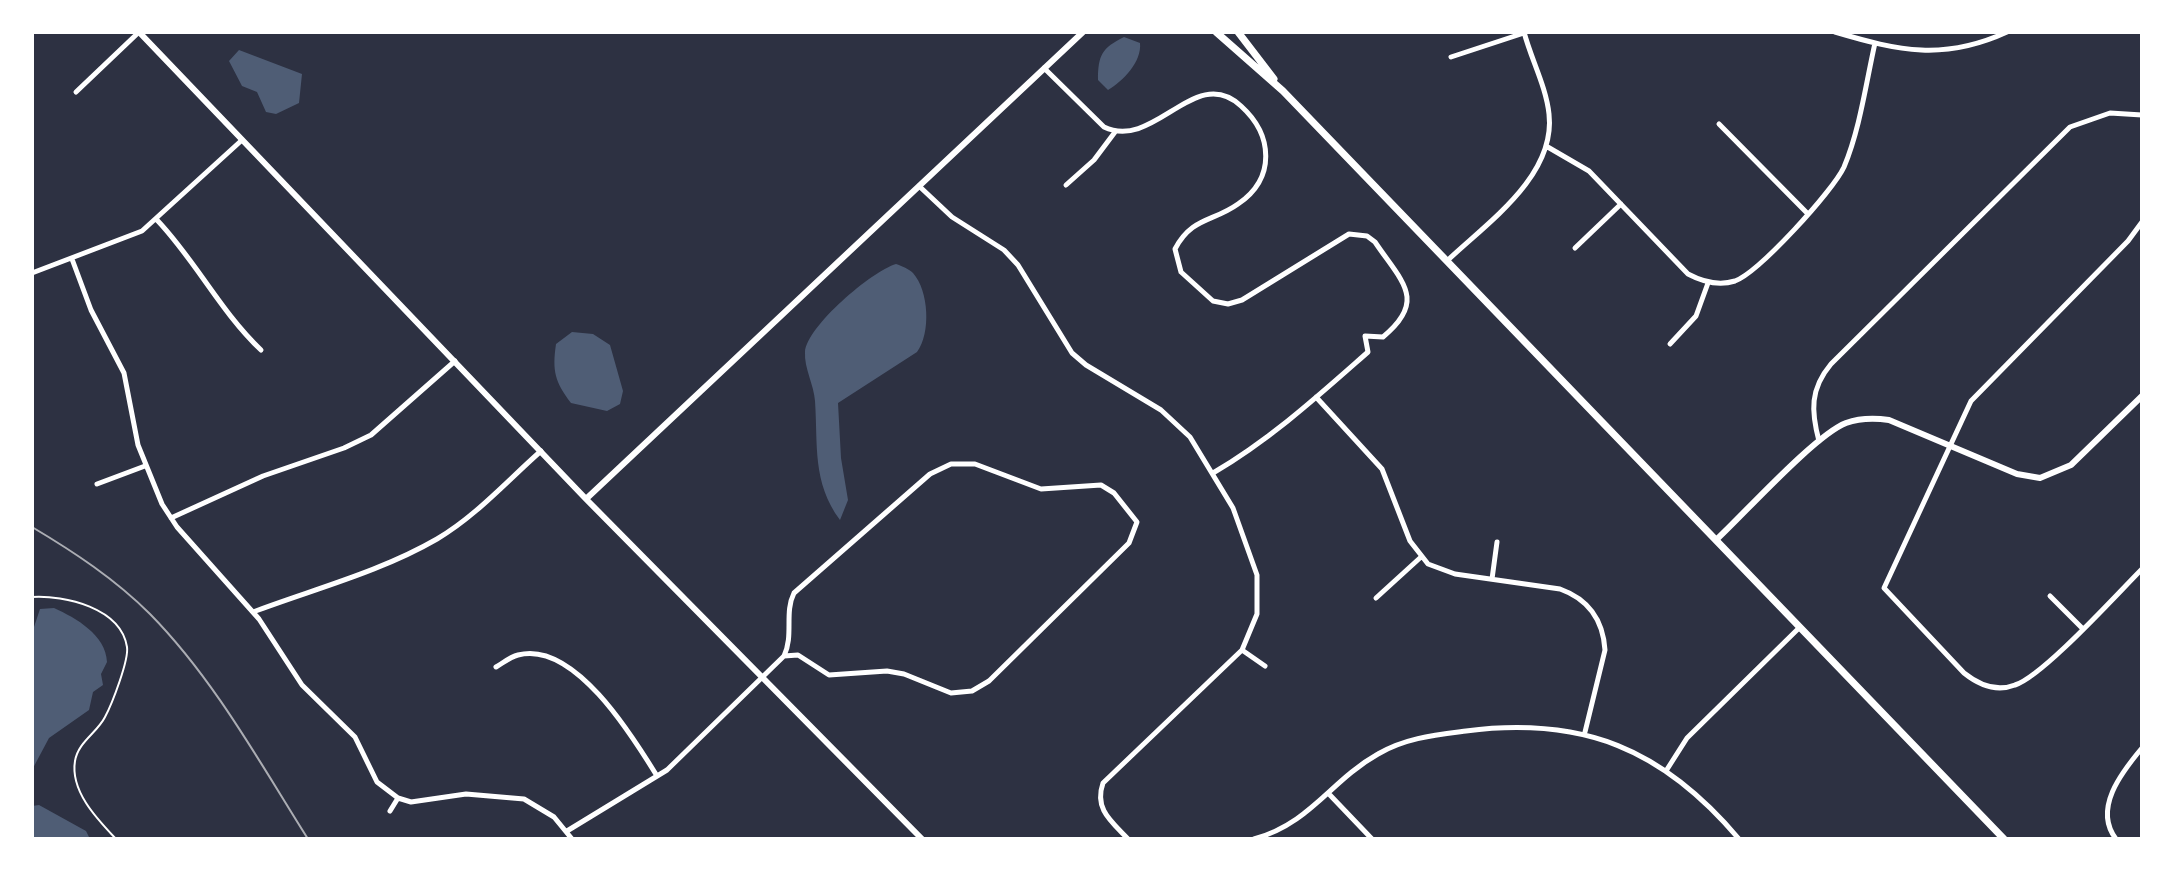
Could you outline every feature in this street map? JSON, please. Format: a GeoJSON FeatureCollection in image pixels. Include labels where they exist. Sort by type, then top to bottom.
{"type":"FeatureCollection","features":[{"type":"Feature","properties":{"kind":"main road"},"geometry":{"type":"LineString","coordinates":[[1216,32],[1283,91],[2004,839]]}},
{"type":"Feature","properties":{"kind":"main road"},"geometry":{"type":"LineString","coordinates":[[1238,32],[1283,91]]}},
{"type":"Feature","properties":{"kind":"street"},"geometry":{"type":"LineString","coordinates":[[76,92],[139,32],[586,499],[922,839]]}},
{"type":"Feature","properties":{"kind":"street"},"geometry":{"type":"LineString","coordinates":[[586,499],[1083,32]]}},
{"type":"Feature","properties":{"kind":"street"},"geometry":{"type":"LineString","coordinates":[[1448,260],[1535,171],[1546,146],[1550,118],[1524,32],[1451,57]]}},
{"type":"Feature","properties":{"kind":"street"},"geometry":{"type":"LineString","coordinates":[[1835,32],[1875,43],[1937,52],[1975,46],[2007,32]]}},
{"type":"Feature","properties":{"kind":"street"},"geometry":{"type":"LineString","coordinates":[[1546,146],[1575,160],[1680,267],[1708,283],[1733,282],[1744,277],[1808,214],[1828,193],[1845,165],[1875,43]]}},
{"type":"Feature","properties":{"kind":"street"},"geometry":{"type":"LineString","coordinates":[[1044,68],[1104,127],[1115,132],[1139,131],[1198,96],[1219,93],[1229,96],[1258,125],[1265,137],[1267,163],[1255,187],[1240,203],[1211,215],[1188,231],[1175,249],[1176,265],[1213,301],[1228,304],[1242,300],[1349,234],[1367,236],[1403,282],[1409,300],[1403,319],[1383,337],[1365,336],[1368,352],[1265,441],[1213,473]]}},
{"type":"Feature","properties":{"kind":"street"},"geometry":{"type":"LineString","coordinates":[[1819,441],[1812,410],[1813,397],[1816,384],[1831,364],[2070,127],[2110,113],[2142,115]]}},
{"type":"Feature","properties":{"kind":"street"},"geometry":{"type":"LineString","coordinates":[[1719,124],[1808,214]]}},
{"type":"Feature","properties":{"kind":"street"},"geometry":{"type":"LineString","coordinates":[[1066,185],[1094,160],[1115,132]]}},
{"type":"Feature","properties":{"kind":"street"},"geometry":{"type":"LineString","coordinates":[[32,273],[128,238],[157,220],[242,140]]}},
{"type":"Feature","properties":{"kind":"street"},"geometry":{"type":"LineString","coordinates":[[919,186],[952,217],[1004,250],[1030,282],[1072,353],[1177,422],[1233,508],[1257,575],[1258,595],[1251,633],[1242,650],[1103,783],[1099,802],[1109,820],[1128,839]]}},
{"type":"Feature","properties":{"kind":"street"},"geometry":{"type":"LineString","coordinates":[[1575,248],[1621,204]]}},
{"type":"Feature","properties":{"kind":"street"},"geometry":{"type":"LineString","coordinates":[[157,220],[230,318],[261,350]]}},
{"type":"Feature","properties":{"kind":"street"},"geometry":{"type":"LineString","coordinates":[[2142,222],[2128,241],[1982,387],[1949,444],[1884,588],[1964,673],[1986,686],[2012,687],[2025,682],[2142,569]]}},
{"type":"Feature","properties":{"kind":"street"},"geometry":{"type":"LineString","coordinates":[[72,259],[91,310],[124,373],[145,466],[171,518],[252,612],[302,685],[355,737],[377,782],[398,798],[424,802],[466,794],[507,795],[540,806],[572,839]]}},
{"type":"Feature","properties":{"kind":"street"},"geometry":{"type":"LineString","coordinates":[[1670,344],[1696,316],[1708,283]]}},
{"type":"Feature","properties":{"kind":"street"},"geometry":{"type":"LineString","coordinates":[[171,518],[263,476],[344,448],[371,435],[455,361]]}},
{"type":"Feature","properties":{"kind":"street"},"geometry":{"type":"LineString","coordinates":[[1716,540],[1819,441],[1844,424],[1874,418],[1889,420],[2028,478],[2051,476],[2071,465],[2142,396]]}},
{"type":"Feature","properties":{"kind":"street"},"geometry":{"type":"LineString","coordinates":[[1316,397],[1382,469],[1410,541],[1421,557],[1441,570],[1560,589],[1573,594],[1594,611],[1604,636],[1605,650],[1585,732]]}},
{"type":"Feature","properties":{"kind":"street"},"geometry":{"type":"LineString","coordinates":[[252,612],[393,562],[437,539],[457,526],[541,451]]}},
{"type":"Feature","properties":{"kind":"street"},"geometry":{"type":"LineString","coordinates":[[567,831],[657,776],[679,759],[784,656],[791,638],[789,610],[794,593],[941,468],[963,462],[975,464],[1041,489],[1101,485],[1114,493],[1137,522],[1129,543],[989,681],[972,691],[951,693],[904,674],[887,671],[829,675],[798,655],[784,656]]}},
{"type":"Feature","properties":{"kind":"street"},"geometry":{"type":"LineString","coordinates":[[97,484],[145,466]]}},
{"type":"Feature","properties":{"kind":"street"},"geometry":{"type":"LineString","coordinates":[[1492,579],[1497,542]]}},
{"type":"Feature","properties":{"kind":"street"},"geometry":{"type":"LineString","coordinates":[[1376,598],[1421,557]]}},
{"type":"Feature","properties":{"kind":"street"},"geometry":{"type":"LineString","coordinates":[[2050,596],[2082,628]]}},
{"type":"Feature","properties":{"kind":"street"},"geometry":{"type":"LineString","coordinates":[[1666,771],[1687,738],[1800,627]]}},
{"type":"Feature","properties":{"kind":"street"},"geometry":{"type":"LineString","coordinates":[[1242,650],[1265,666]]}},
{"type":"Feature","properties":{"kind":"street"},"geometry":{"type":"LineString","coordinates":[[496,667],[525,654],[557,662],[616,711],[657,776]]}},
{"type":"Feature","properties":{"kind":"street"},"geometry":{"type":"LineString","coordinates":[[1254,839],[1292,825],[1371,758],[1415,738],[1526,725],[1585,732],[1625,748],[1691,788],[1739,839]]}},
{"type":"Feature","properties":{"kind":"street"},"geometry":{"type":"LineString","coordinates":[[2116,839],[2106,821],[2108,801],[2142,748]]}},
{"type":"Feature","properties":{"kind":"street"},"geometry":{"type":"LineString","coordinates":[[1329,794],[1372,839]]}},
{"type":"Feature","properties":{"kind":"street"},"geometry":{"type":"LineString","coordinates":[[390,811],[398,798]]}},
{"type":"Feature","properties":{"kind":"path"},"geometry":{"type":"LineString","coordinates":[[32,597],[74,602],[91,608],[108,617],[123,633],[128,650],[105,718],[75,759],[74,783],[116,839]]}},
{"type":"Feature","properties":{"kind":"water"},"geometry":{"type":"Polygon","coordinates":[[[1124,37],[1140,43],[1138,57],[1120,82],[1108,90],[1098,80],[1100,58],[1106,49],[1124,37]]]}},
{"type":"Feature","properties":{"kind":"water"},"geometry":{"type":"Polygon","coordinates":[[[239,50],[302,74],[299,103],[276,114],[266,112],[257,92],[242,86],[229,61],[239,50]]]}},
{"type":"Feature","properties":{"kind":"water"},"geometry":{"type":"Polygon","coordinates":[[[896,264],[913,273],[922,290],[926,312],[925,334],[917,352],[838,403],[841,458],[848,500],[840,520],[831,506],[821,477],[815,401],[805,352],[817,328],[842,301],[872,277],[896,264]]]}},
{"type":"Feature","properties":{"kind":"water"},"geometry":{"type":"Polygon","coordinates":[[[572,332],[593,334],[610,345],[623,391],[620,404],[607,411],[571,403],[566,396],[556,376],[555,353],[556,344],[572,332]]]}},
{"type":"Feature","properties":{"kind":"water"},"geometry":{"type":"Polygon","coordinates":[[[54,608],[80,622],[96,636],[107,662],[101,674],[103,685],[93,692],[89,710],[49,738],[32,770],[32,633],[40,609],[54,608]]]}},
{"type":"Feature","properties":{"kind":"water"},"geometry":{"type":"Polygon","coordinates":[[[39,805],[86,831],[90,839],[32,839],[32,806],[39,805]]]}},
{"type":"Feature","properties":{"kind":"railway"},"geometry":{"type":"LineString","coordinates":[[32,527],[79,556],[137,601],[173,639],[235,722],[308,839]]}}]}
